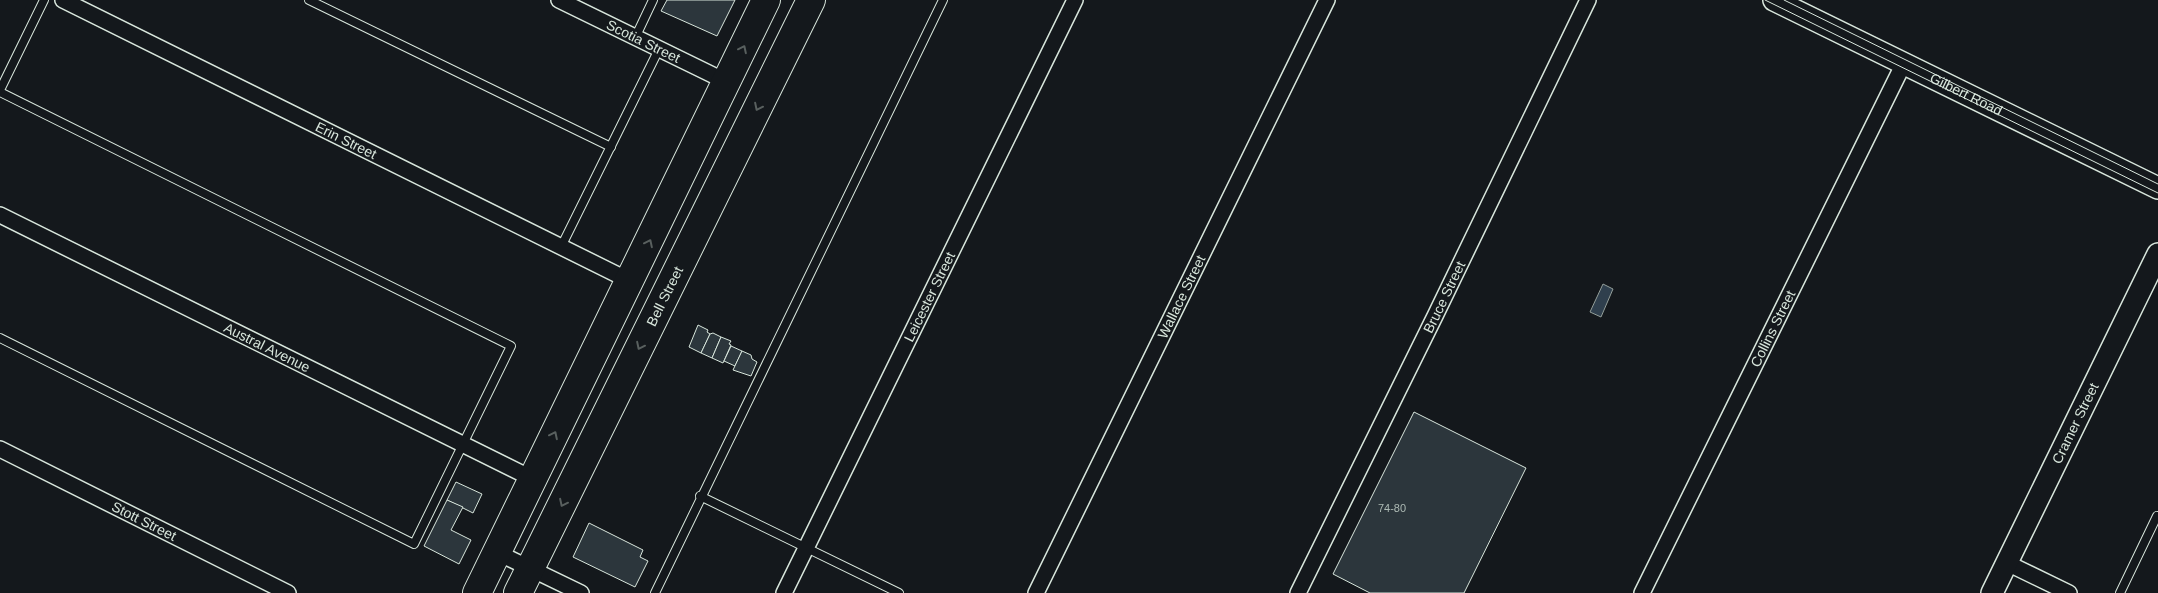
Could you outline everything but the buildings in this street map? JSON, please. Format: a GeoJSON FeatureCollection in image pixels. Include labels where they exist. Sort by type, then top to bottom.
{"type":"FeatureCollection","features":[{"type":"Feature","properties":{"kind":"highway"},"geometry":{"type":"LineString","coordinates":[[476,593],[766,0]]}},
{"type":"Feature","properties":{"kind":"highway","name":"Bell Street"},"geometry":{"type":"LineString","coordinates":[[518,593],[811,0]]}},
{"type":"Feature","properties":{"kind":"street","name":"Erin Street"},"geometry":{"type":"LineString","coordinates":[[62,0],[630,281]]}},
{"type":"Feature","properties":{"kind":"street","name":"Scotia Street"},"geometry":{"type":"LineString","coordinates":[[560,0],[727,82]]}},
{"type":"Feature","properties":{"kind":"street","name":"Leicester Street"},"geometry":{"type":"LineString","coordinates":[[784,593],[1075,0]]}},
{"type":"Feature","properties":{"kind":"street","name":"Wallace Street"},"geometry":{"type":"LineString","coordinates":[[1036,593],[1327,0]]}},
{"type":"Feature","properties":{"kind":"street","name":"Bruce Street"},"geometry":{"type":"LineString","coordinates":[[1298,593],[1440,307],[1588,0]]}},
{"type":"Feature","properties":{"kind":"street","name":"Gilbert Road"},"geometry":{"type":"LineString","coordinates":[[1774,0],[2158,188]]}},
{"type":"Feature","properties":{"kind":"street","name":"Collins Street"},"geometry":{"type":"LineString","coordinates":[[1642,593],[1904,63]]}},
{"type":"Feature","properties":{"kind":"street","name":"Austral Avenue"},"geometry":{"type":"LineString","coordinates":[[0,215],[532,479]]}},
{"type":"Feature","properties":{"kind":"street","name":"Cramer Street"},"geometry":{"type":"LineString","coordinates":[[1992,593],[2158,254]]}},
{"type":"Feature","properties":{"kind":"street","name":"Stott Street"},"geometry":{"type":"LineString","coordinates":[[0,449],[288,593]]}},
{"type":"Feature","properties":{"kind":"street"},"geometry":{"type":"LineString","coordinates":[[496,552],[581,593]]}},
{"type":"Feature","properties":{"kind":"street"},"geometry":{"type":"LineString","coordinates":[[2007,563],[2069,593]]}},
{"type":"Feature","properties":{"kind":"lane"},"geometry":{"type":"LineString","coordinates":[[0,338],[414,544],[511,346],[0,91],[44,0]]}},
{"type":"Feature","properties":{"kind":"lane"},"geometry":{"type":"LineString","coordinates":[[309,0],[611,147]]}},
{"type":"Feature","properties":{"kind":"lane"},"geometry":{"type":"LineString","coordinates":[[635,38],[653,0]]}},
{"type":"Feature","properties":{"kind":"lane"},"geometry":{"type":"LineString","coordinates":[[654,593],[943,0]]}},
{"type":"Feature","properties":{"kind":"lane"},"geometry":{"type":"LineString","coordinates":[[561,247],[659,49]]}},
{"type":"Feature","properties":{"kind":"lane"},"geometry":{"type":"LineString","coordinates":[[700,496],[899,593]]}},
{"type":"Feature","properties":{"kind":"lane"},"geometry":{"type":"LineString","coordinates":[[2120,593],[2157,516]]}},
{"type":"Feature","properties":{"kind":"water"},"geometry":{"type":"Polygon","coordinates":[[[1603,284],[1613,289],[1601,317],[1590,312],[1603,284]]]}},
{"type":"Feature","properties":{"kind":"tram line"},"geometry":{"type":"LineString","coordinates":[[1765,0],[2158,193]]}},
{"type":"Feature","properties":{"kind":"tram line"},"geometry":{"type":"LineString","coordinates":[[1784,0],[2158,184]]}}]}
